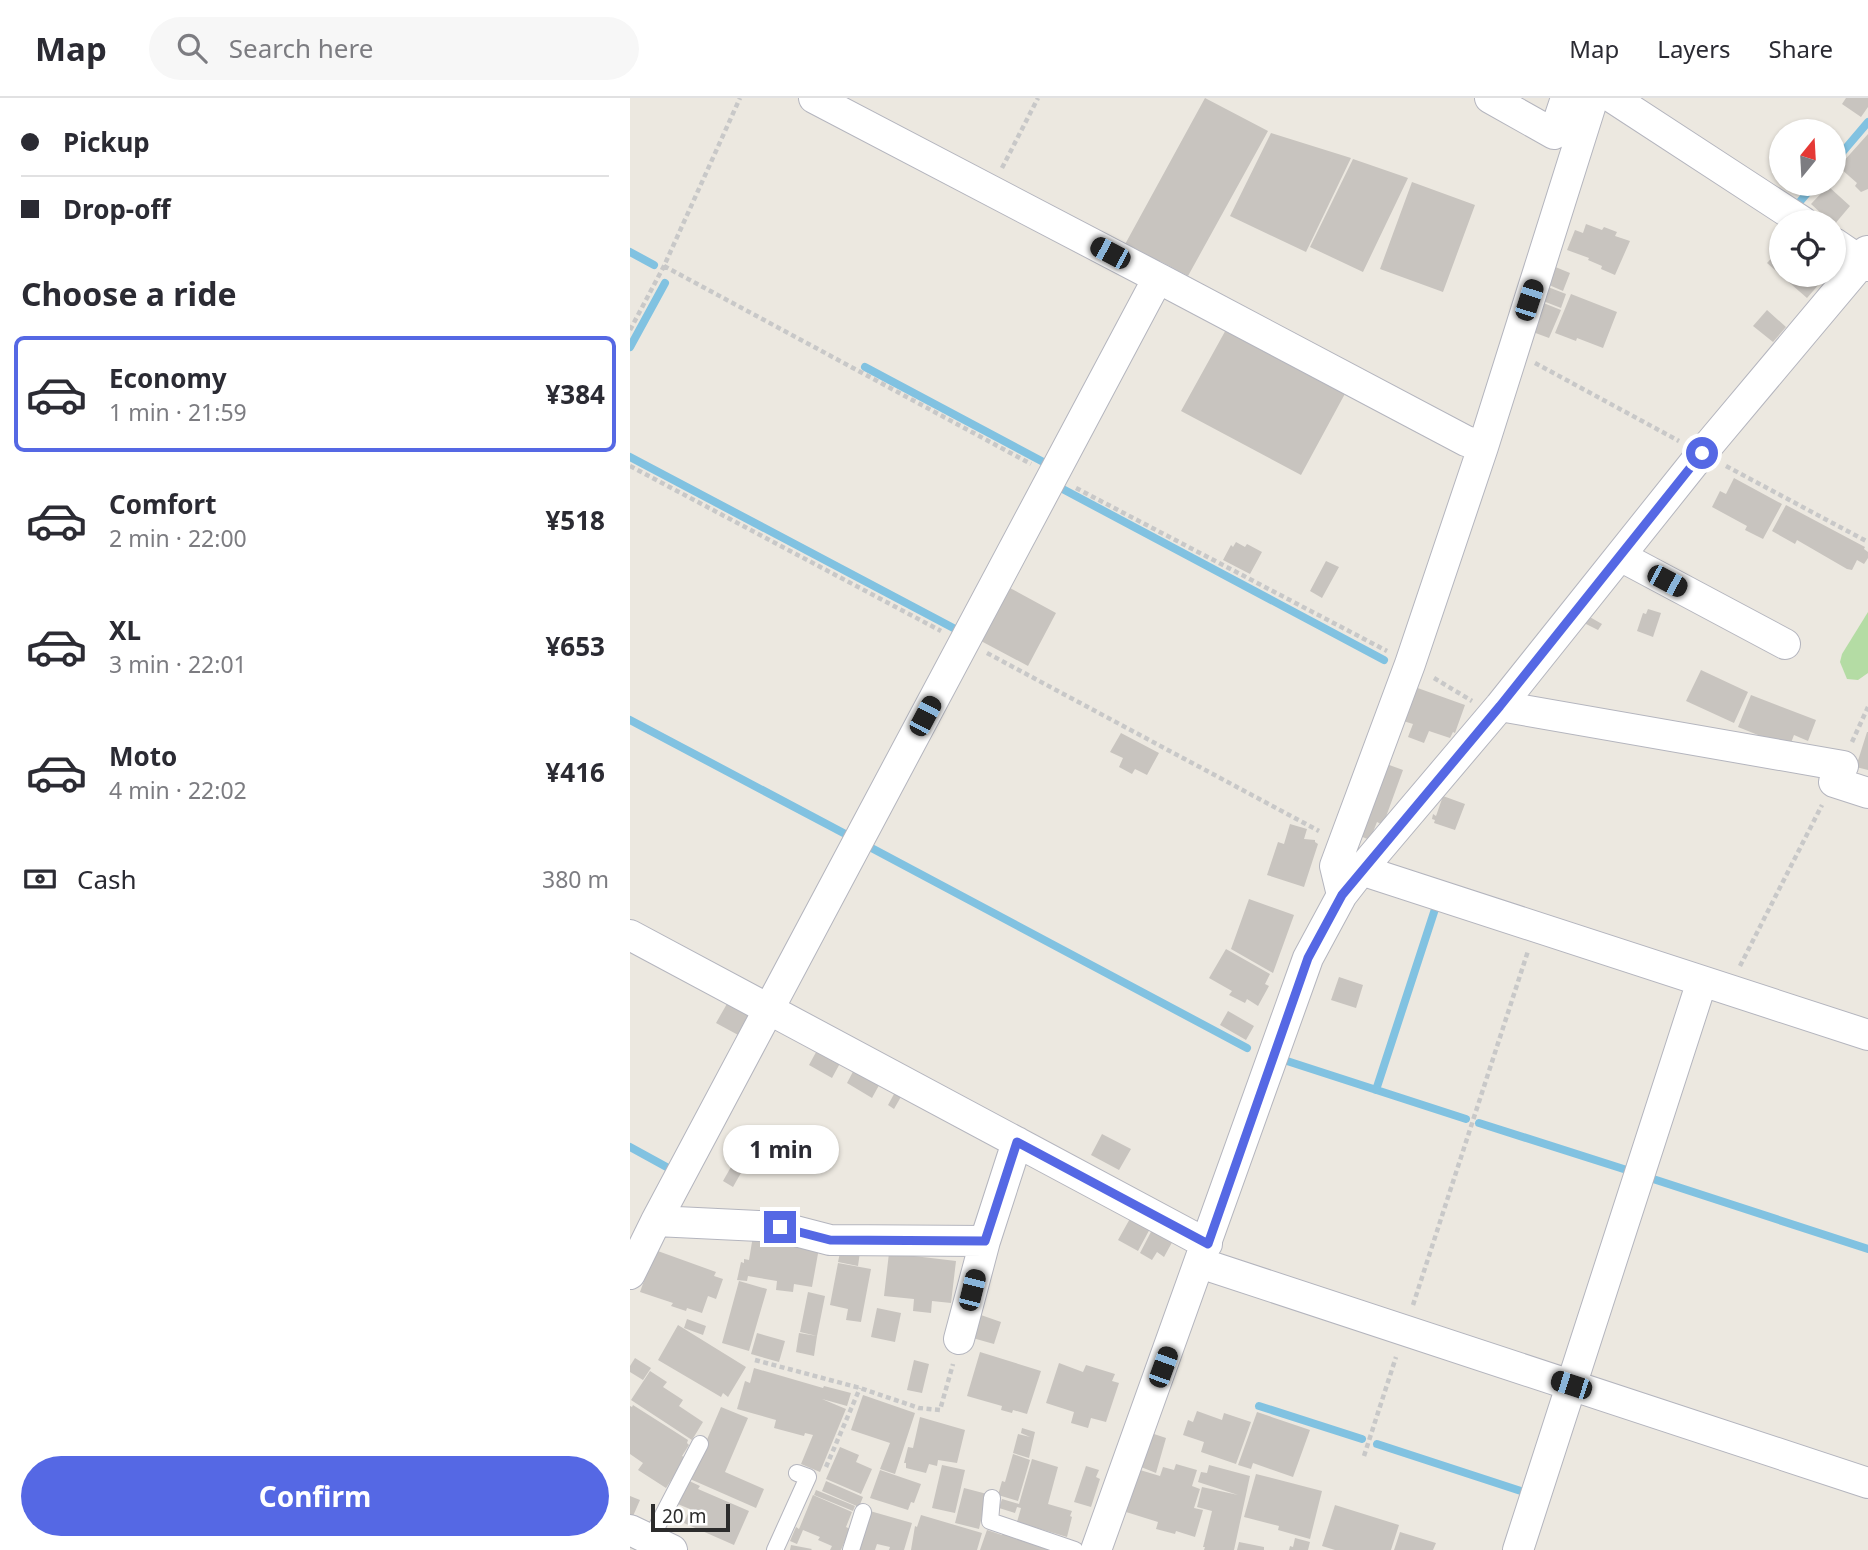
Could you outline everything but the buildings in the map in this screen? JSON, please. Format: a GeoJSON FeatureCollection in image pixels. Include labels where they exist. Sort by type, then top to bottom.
{"type":"FeatureCollection","features":[{"type":"Feature","properties":{"kind":"street"},"geometry":{"type":"LineString","coordinates":[[814,98],[1477,445]]}},
{"type":"Feature","properties":{"kind":"street"},"geometry":{"type":"LineString","coordinates":[[1490,98],[1554,134],[1566,98]]}},
{"type":"Feature","properties":{"kind":"street"},"geometry":{"type":"LineString","coordinates":[[1342,895],[1335,866],[1410,664],[1477,445],[1513,351],[1593,98]]}},
{"type":"Feature","properties":{"kind":"street"},"geometry":{"type":"LineString","coordinates":[[1613,98],[1785,210]]}},
{"type":"Feature","properties":{"kind":"street"},"geometry":{"type":"LineString","coordinates":[[1096,1550],[1308,958],[1342,895],[1497,710],[1858,256]]}},
{"type":"Feature","properties":{"kind":"street"},"geometry":{"type":"LineString","coordinates":[[630,1273],[1158,278]]}},
{"type":"Feature","properties":{"kind":"street"},"geometry":{"type":"LineString","coordinates":[[1620,556],[1785,644]]}},
{"type":"Feature","properties":{"kind":"street"},"geometry":{"type":"LineString","coordinates":[[1497,710],[1838,774],[1868,793]]}},
{"type":"Feature","properties":{"kind":"street"},"geometry":{"type":"LineString","coordinates":[[1361,870],[1868,1035]]}},
{"type":"Feature","properties":{"kind":"street"},"geometry":{"type":"LineString","coordinates":[[630,935],[1017,1142],[1204,1253],[1405,1331],[1868,1483]]}},
{"type":"Feature","properties":{"kind":"street"},"geometry":{"type":"LineString","coordinates":[[1518,1550],[1571,1385],[1715,985]]}},
{"type":"Feature","properties":{"kind":"street"},"geometry":{"type":"LineString","coordinates":[[959,1339],[985,1241],[1017,1142]]}},
{"type":"Feature","properties":{"kind":"street"},"geometry":{"type":"LineString","coordinates":[[656,1221],[780,1227],[830,1240],[985,1241]]}},
{"type":"Feature","properties":{"kind":"lane"},"geometry":{"type":"LineString","coordinates":[[651,1540],[700,1444]]}},
{"type":"Feature","properties":{"kind":"lane"},"geometry":{"type":"LineString","coordinates":[[775,1550],[803,1475]]}},
{"type":"Feature","properties":{"kind":"lane"},"geometry":{"type":"LineString","coordinates":[[992,1498],[990,1521],[1075,1550]]}},
{"type":"Feature","properties":{"kind":"lane"},"geometry":{"type":"LineString","coordinates":[[851,1550],[863,1511]]}},
{"type":"Feature","properties":{"kind":"path"},"geometry":{"type":"LineString","coordinates":[[630,330],[664,266],[740,98]]}},
{"type":"Feature","properties":{"kind":"path"},"geometry":{"type":"LineString","coordinates":[[990,190],[1038,98]]}},
{"type":"Feature","properties":{"kind":"path"},"geometry":{"type":"LineString","coordinates":[[1513,351],[1868,541]]}},
{"type":"Feature","properties":{"kind":"path"},"geometry":{"type":"LineString","coordinates":[[630,466],[1343,843]]}},
{"type":"Feature","properties":{"kind":"path"},"geometry":{"type":"LineString","coordinates":[[1410,664],[1497,710]]}},
{"type":"Feature","properties":{"kind":"path"},"geometry":{"type":"LineString","coordinates":[[1715,985],[1838,774],[1868,707]]}},
{"type":"Feature","properties":{"kind":"path"},"geometry":{"type":"LineString","coordinates":[[1364,1456],[1535,927]]}},
{"type":"Feature","properties":{"kind":"path"},"geometry":{"type":"LineString","coordinates":[[755,1360],[860,1388],[919,1409],[940,1410],[959,1339]]}},
{"type":"Feature","properties":{"kind":"path"},"geometry":{"type":"LineString","coordinates":[[803,1475],[820,1482],[860,1388]]}},
{"type":"Feature","properties":{"kind":"green space"},"geometry":{"type":"Polygon","coordinates":[[[1868,612],[1868,673],[1858,680],[1847,679],[1840,662],[1842,654],[1868,612]]]}},
{"type":"Feature","properties":{"kind":"waterway"},"geometry":{"type":"LineString","coordinates":[[1846,148],[1868,122]]}},
{"type":"Feature","properties":{"kind":"waterway"},"geometry":{"type":"LineString","coordinates":[[1797,205],[1805,196]]}},
{"type":"Feature","properties":{"kind":"waterway"},"geometry":{"type":"LineString","coordinates":[[630,252],[654,265]]}},
{"type":"Feature","properties":{"kind":"waterway"},"geometry":{"type":"LineString","coordinates":[[630,347],[665,283]]}},
{"type":"Feature","properties":{"kind":"waterway"},"geometry":{"type":"LineString","coordinates":[[865,367],[1047,464]]}},
{"type":"Feature","properties":{"kind":"waterway"},"geometry":{"type":"LineString","coordinates":[[630,457],[959,631]]}},
{"type":"Feature","properties":{"kind":"waterway"},"geometry":{"type":"LineString","coordinates":[[1055,490],[1057,486],[1384,660]]}},
{"type":"Feature","properties":{"kind":"waterway"},"geometry":{"type":"LineString","coordinates":[[630,720],[851,837]]}},
{"type":"Feature","properties":{"kind":"waterway"},"geometry":{"type":"LineString","coordinates":[[864,844],[1247,1048]]}},
{"type":"Feature","properties":{"kind":"waterway"},"geometry":{"type":"LineString","coordinates":[[1376,1090],[1436,906]]}},
{"type":"Feature","properties":{"kind":"waterway"},"geometry":{"type":"LineString","coordinates":[[1287,1061],[1466,1119]]}},
{"type":"Feature","properties":{"kind":"waterway"},"geometry":{"type":"LineString","coordinates":[[1479,1123],[1633,1172]]}},
{"type":"Feature","properties":{"kind":"waterway"},"geometry":{"type":"LineString","coordinates":[[630,1147],[672,1170]]}},
{"type":"Feature","properties":{"kind":"waterway"},"geometry":{"type":"LineString","coordinates":[[1646,1181],[1647,1177],[1868,1249]]}},
{"type":"Feature","properties":{"kind":"waterway"},"geometry":{"type":"LineString","coordinates":[[1259,1406],[1362,1439]]}},
{"type":"Feature","properties":{"kind":"waterway"},"geometry":{"type":"LineString","coordinates":[[1377,1444],[1527,1493]]}},
{"type":"Feature","properties":{"kind":"route"},"geometry":{"type":"LineString","coordinates":[[780,1227],[830,1240],[985,1241],[1017,1142],[1208,1244],[1308,958],[1342,895],[1500,706],[1702,453]]}}]}
